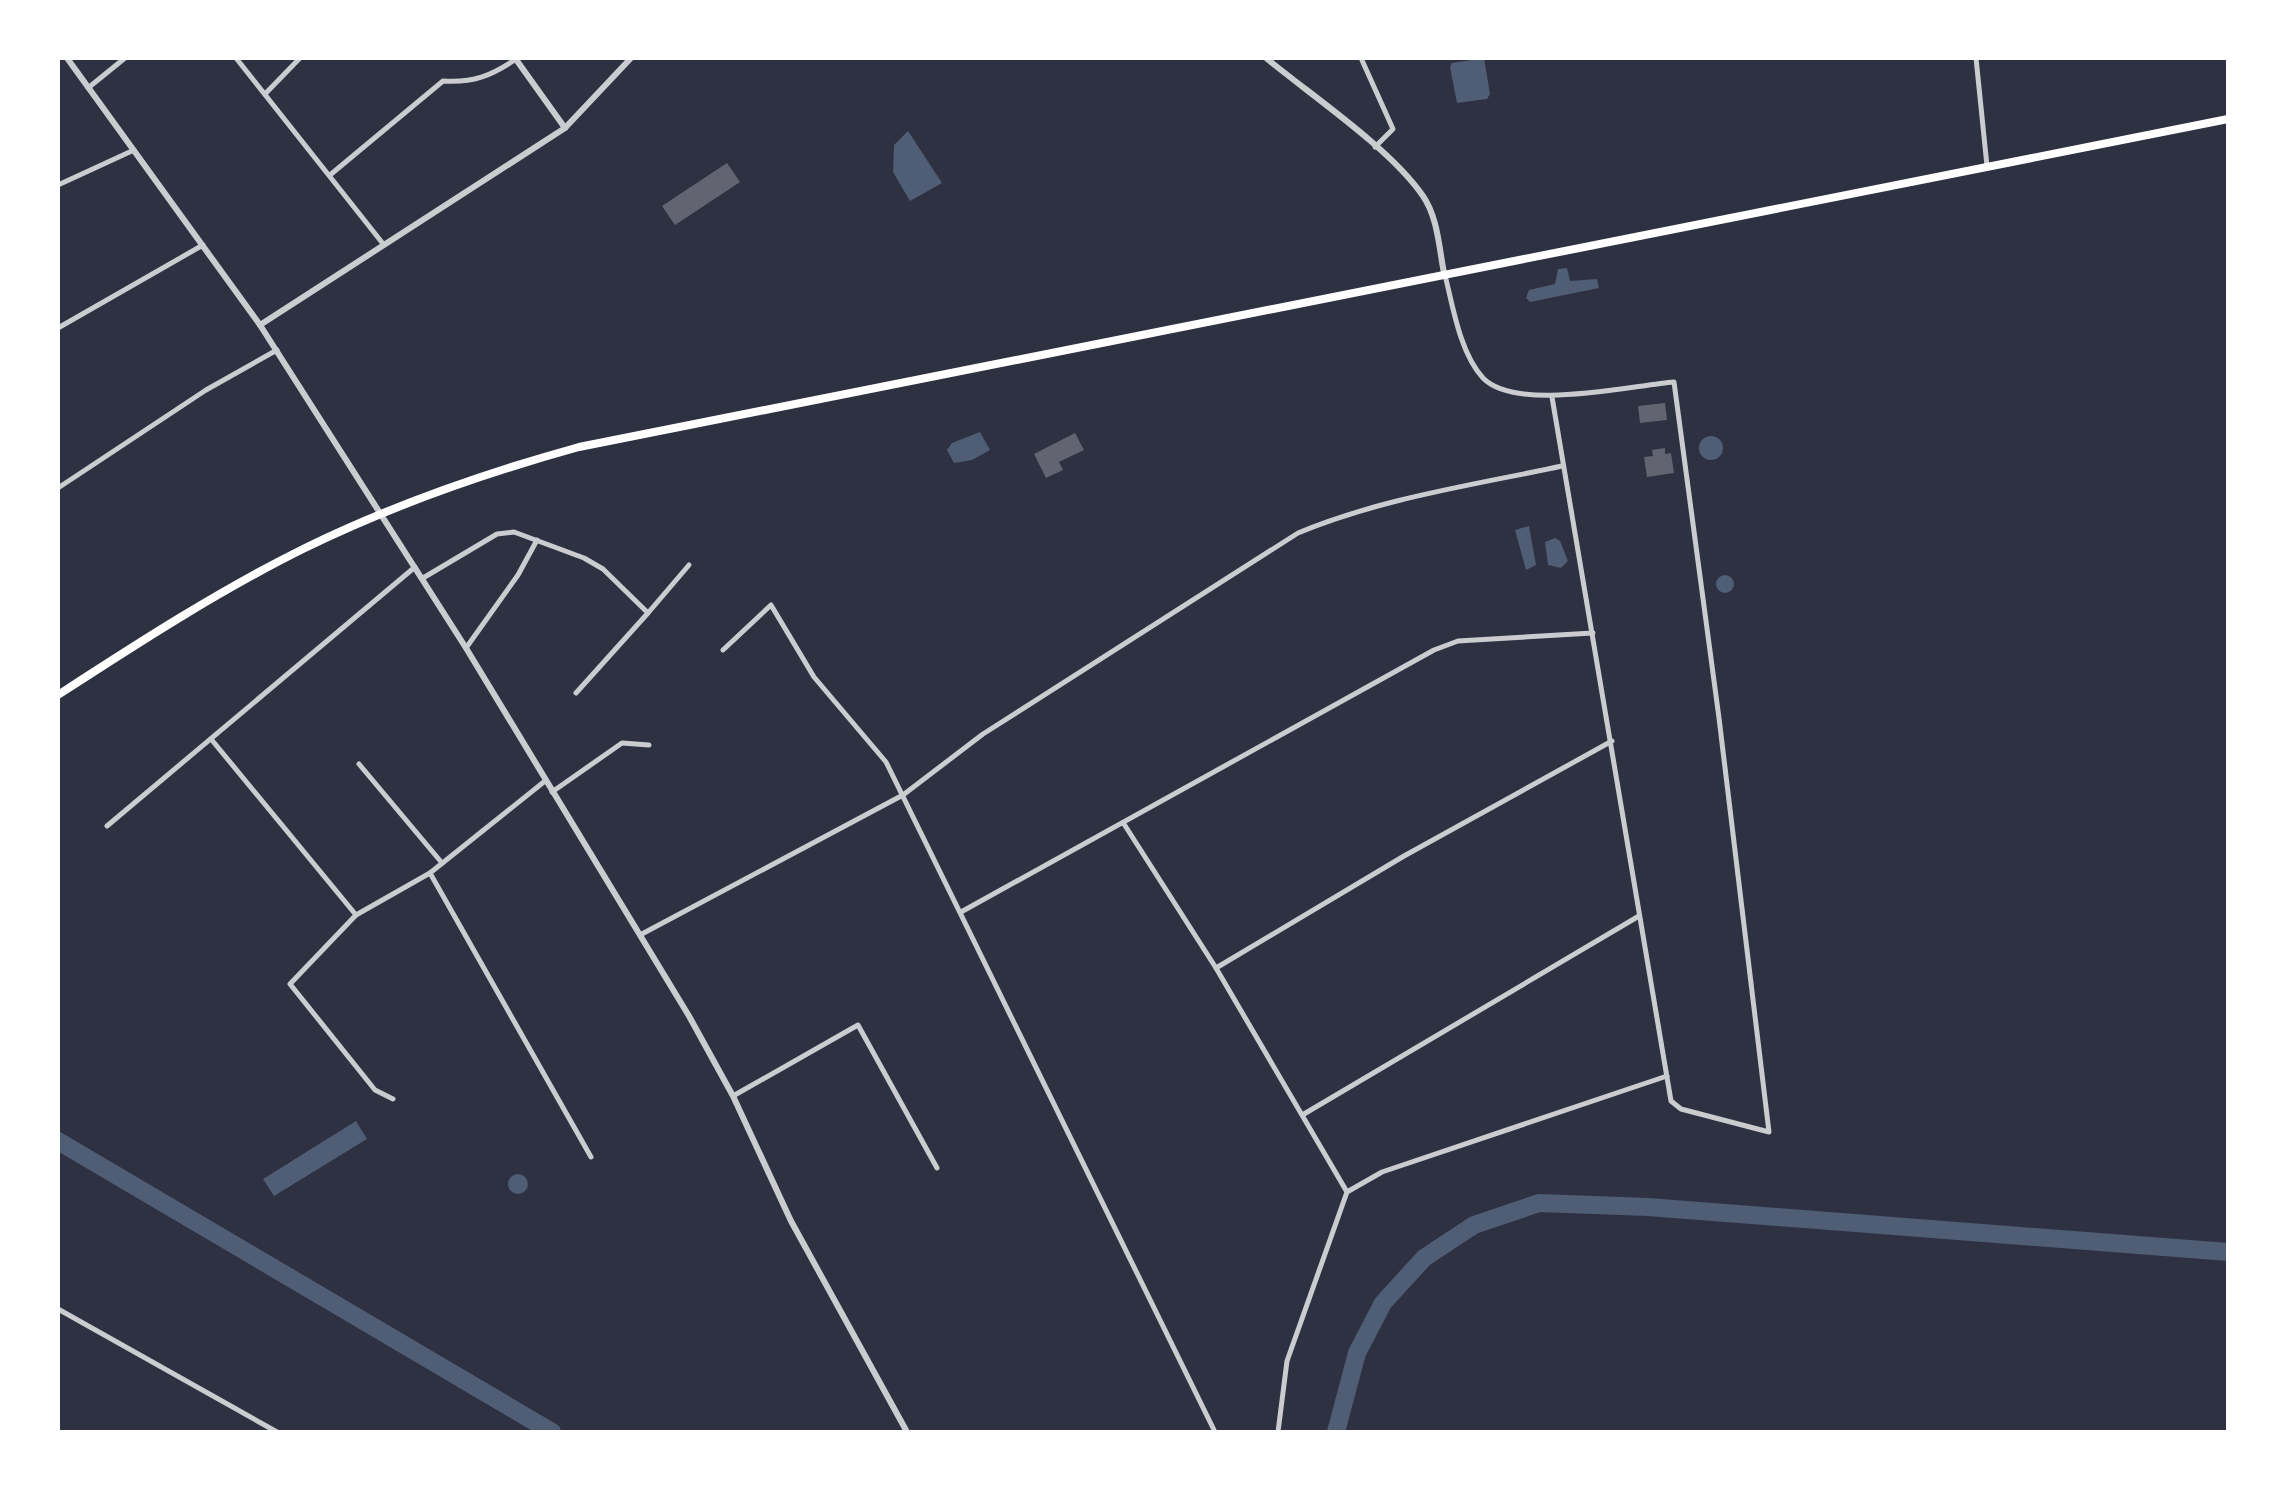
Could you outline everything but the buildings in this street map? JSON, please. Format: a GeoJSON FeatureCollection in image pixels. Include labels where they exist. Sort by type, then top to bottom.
{"type":"FeatureCollection","features":[{"type":"Feature","properties":{"kind":"highway"},"geometry":{"type":"LineString","coordinates":[[58,695],[236,586],[305,548],[461,483],[579,447],[2228,119]]}},
{"type":"Feature","properties":{"kind":"street"},"geometry":{"type":"LineString","coordinates":[[67,58],[277,350],[466,648],[640,935],[733,1096],[791,1221],[907,1432]]}},
{"type":"Feature","properties":{"kind":"street"},"geometry":{"type":"LineString","coordinates":[[88,88],[125,58]]}},
{"type":"Feature","properties":{"kind":"street"},"geometry":{"type":"LineString","coordinates":[[236,58],[384,245]]}},
{"type":"Feature","properties":{"kind":"street"},"geometry":{"type":"LineString","coordinates":[[265,94],[300,58]]}},
{"type":"Feature","properties":{"kind":"street"},"geometry":{"type":"LineString","coordinates":[[260,325],[565,128],[631,58]]}},
{"type":"Feature","properties":{"kind":"street"},"geometry":{"type":"LineString","coordinates":[[1266,58],[1374,148],[1424,197],[1433,216],[1456,320],[1482,377],[1498,389],[1552,397],[1674,382],[1716,689],[1769,1132],[1681,1109],[1671,1101],[1552,397]]}},
{"type":"Feature","properties":{"kind":"street"},"geometry":{"type":"LineString","coordinates":[[1361,58],[1393,129],[1374,148]]}},
{"type":"Feature","properties":{"kind":"street"},"geometry":{"type":"LineString","coordinates":[[1976,58],[1987,166]]}},
{"type":"Feature","properties":{"kind":"street"},"geometry":{"type":"LineString","coordinates":[[330,175],[443,81],[467,83],[492,75],[516,59],[565,128]]}},
{"type":"Feature","properties":{"kind":"street"},"geometry":{"type":"LineString","coordinates":[[58,185],[134,150]]}},
{"type":"Feature","properties":{"kind":"street"},"geometry":{"type":"LineString","coordinates":[[58,328],[203,245]]}},
{"type":"Feature","properties":{"kind":"street"},"geometry":{"type":"LineString","coordinates":[[58,488],[206,390],[277,350]]}},
{"type":"Feature","properties":{"kind":"street"},"geometry":{"type":"LineString","coordinates":[[640,935],[903,795],[983,734],[1298,533],[1338,516],[1382,504],[1562,466]]}},
{"type":"Feature","properties":{"kind":"street"},"geometry":{"type":"LineString","coordinates":[[423,578],[497,534],[514,532],[603,569],[648,613]]}},
{"type":"Feature","properties":{"kind":"street"},"geometry":{"type":"LineString","coordinates":[[466,648],[518,575],[537,540]]}},
{"type":"Feature","properties":{"kind":"street"},"geometry":{"type":"LineString","coordinates":[[576,693],[689,565]]}},
{"type":"Feature","properties":{"kind":"street"},"geometry":{"type":"LineString","coordinates":[[107,826],[416,567]]}},
{"type":"Feature","properties":{"kind":"street"},"geometry":{"type":"LineString","coordinates":[[723,650],[771,605],[814,677],[877,750],[961,912],[1215,1432]]}},
{"type":"Feature","properties":{"kind":"street"},"geometry":{"type":"LineString","coordinates":[[961,912],[1434,650],[1458,641],[1593,633]]}},
{"type":"Feature","properties":{"kind":"street"},"geometry":{"type":"LineString","coordinates":[[211,739],[356,915]]}},
{"type":"Feature","properties":{"kind":"street"},"geometry":{"type":"LineString","coordinates":[[1216,968],[1404,856],[1612,741]]}},
{"type":"Feature","properties":{"kind":"street"},"geometry":{"type":"LineString","coordinates":[[552,793],[622,743],[649,745]]}},
{"type":"Feature","properties":{"kind":"street"},"geometry":{"type":"LineString","coordinates":[[359,764],[442,863]]}},
{"type":"Feature","properties":{"kind":"street"},"geometry":{"type":"LineString","coordinates":[[393,1099],[375,1090],[290,984],[356,915],[430,873],[545,781]]}},
{"type":"Feature","properties":{"kind":"street"},"geometry":{"type":"LineString","coordinates":[[1124,824],[1216,968],[1347,1192]]}},
{"type":"Feature","properties":{"kind":"street"},"geometry":{"type":"LineString","coordinates":[[430,873],[591,1157]]}},
{"type":"Feature","properties":{"kind":"street"},"geometry":{"type":"LineString","coordinates":[[1304,1114],[1639,916]]}},
{"type":"Feature","properties":{"kind":"street"},"geometry":{"type":"LineString","coordinates":[[733,1096],[858,1025],[937,1168]]}},
{"type":"Feature","properties":{"kind":"street"},"geometry":{"type":"LineString","coordinates":[[1278,1432],[1287,1361],[1347,1192],[1382,1172],[1667,1076]]}},
{"type":"Feature","properties":{"kind":"street"},"geometry":{"type":"LineString","coordinates":[[58,1309],[277,1432]]}},
{"type":"Feature","properties":{"kind":"water"},"geometry":{"type":"Polygon","coordinates":[[[1484,58],[1490,94],[1487,99],[1457,103],[1450,67],[1452,63],[1484,58]]]}},
{"type":"Feature","properties":{"kind":"water"},"geometry":{"type":"Polygon","coordinates":[[[908,131],[942,183],[910,201],[893,172],[894,145],[908,131]]]}},
{"type":"Feature","properties":{"kind":"water"},"geometry":{"type":"Polygon","coordinates":[[[1567,268],[1570,281],[1597,279],[1599,288],[1530,302],[1526,298],[1529,290],[1555,284],[1558,269],[1567,268]]]}},
{"type":"Feature","properties":{"kind":"water"},"geometry":{"type":"Polygon","coordinates":[[[980,432],[990,450],[972,460],[954,463],[947,450],[952,443],[980,432]]]}},
{"type":"Feature","properties":{"kind":"water"},"geometry":{"type":"Polygon","coordinates":[[[1711,436],[1719,440],[1723,448],[1719,456],[1711,460],[1703,456],[1699,448],[1703,440],[1711,436]]]}},
{"type":"Feature","properties":{"kind":"water"},"geometry":{"type":"Polygon","coordinates":[[[1529,526],[1536,565],[1526,570],[1515,530],[1529,526]]]}},
{"type":"Feature","properties":{"kind":"water"},"geometry":{"type":"Polygon","coordinates":[[[1555,538],[1560,541],[1568,561],[1561,568],[1548,565],[1545,542],[1555,538]]]}},
{"type":"Feature","properties":{"kind":"water"},"geometry":{"type":"Polygon","coordinates":[[[1725,575],[1734,584],[1725,593],[1716,584],[1725,575]]]}},
{"type":"Feature","properties":{"kind":"water"},"geometry":{"type":"Polygon","coordinates":[[[356,1121],[367,1139],[274,1196],[263,1179],[356,1121]]]}},
{"type":"Feature","properties":{"kind":"water"},"geometry":{"type":"Polygon","coordinates":[[[518,1174],[525,1177],[528,1184],[525,1191],[518,1194],[511,1191],[508,1184],[511,1177],[518,1174]]]}},
{"type":"Feature","properties":{"kind":"waterway"},"geometry":{"type":"LineString","coordinates":[[58,1141],[552,1432]]}},
{"type":"Feature","properties":{"kind":"waterway"},"geometry":{"type":"LineString","coordinates":[[1336,1432],[1357,1353],[1383,1303],[1424,1258],[1474,1225],[1539,1203],[1648,1207],[2228,1252]]}}]}
